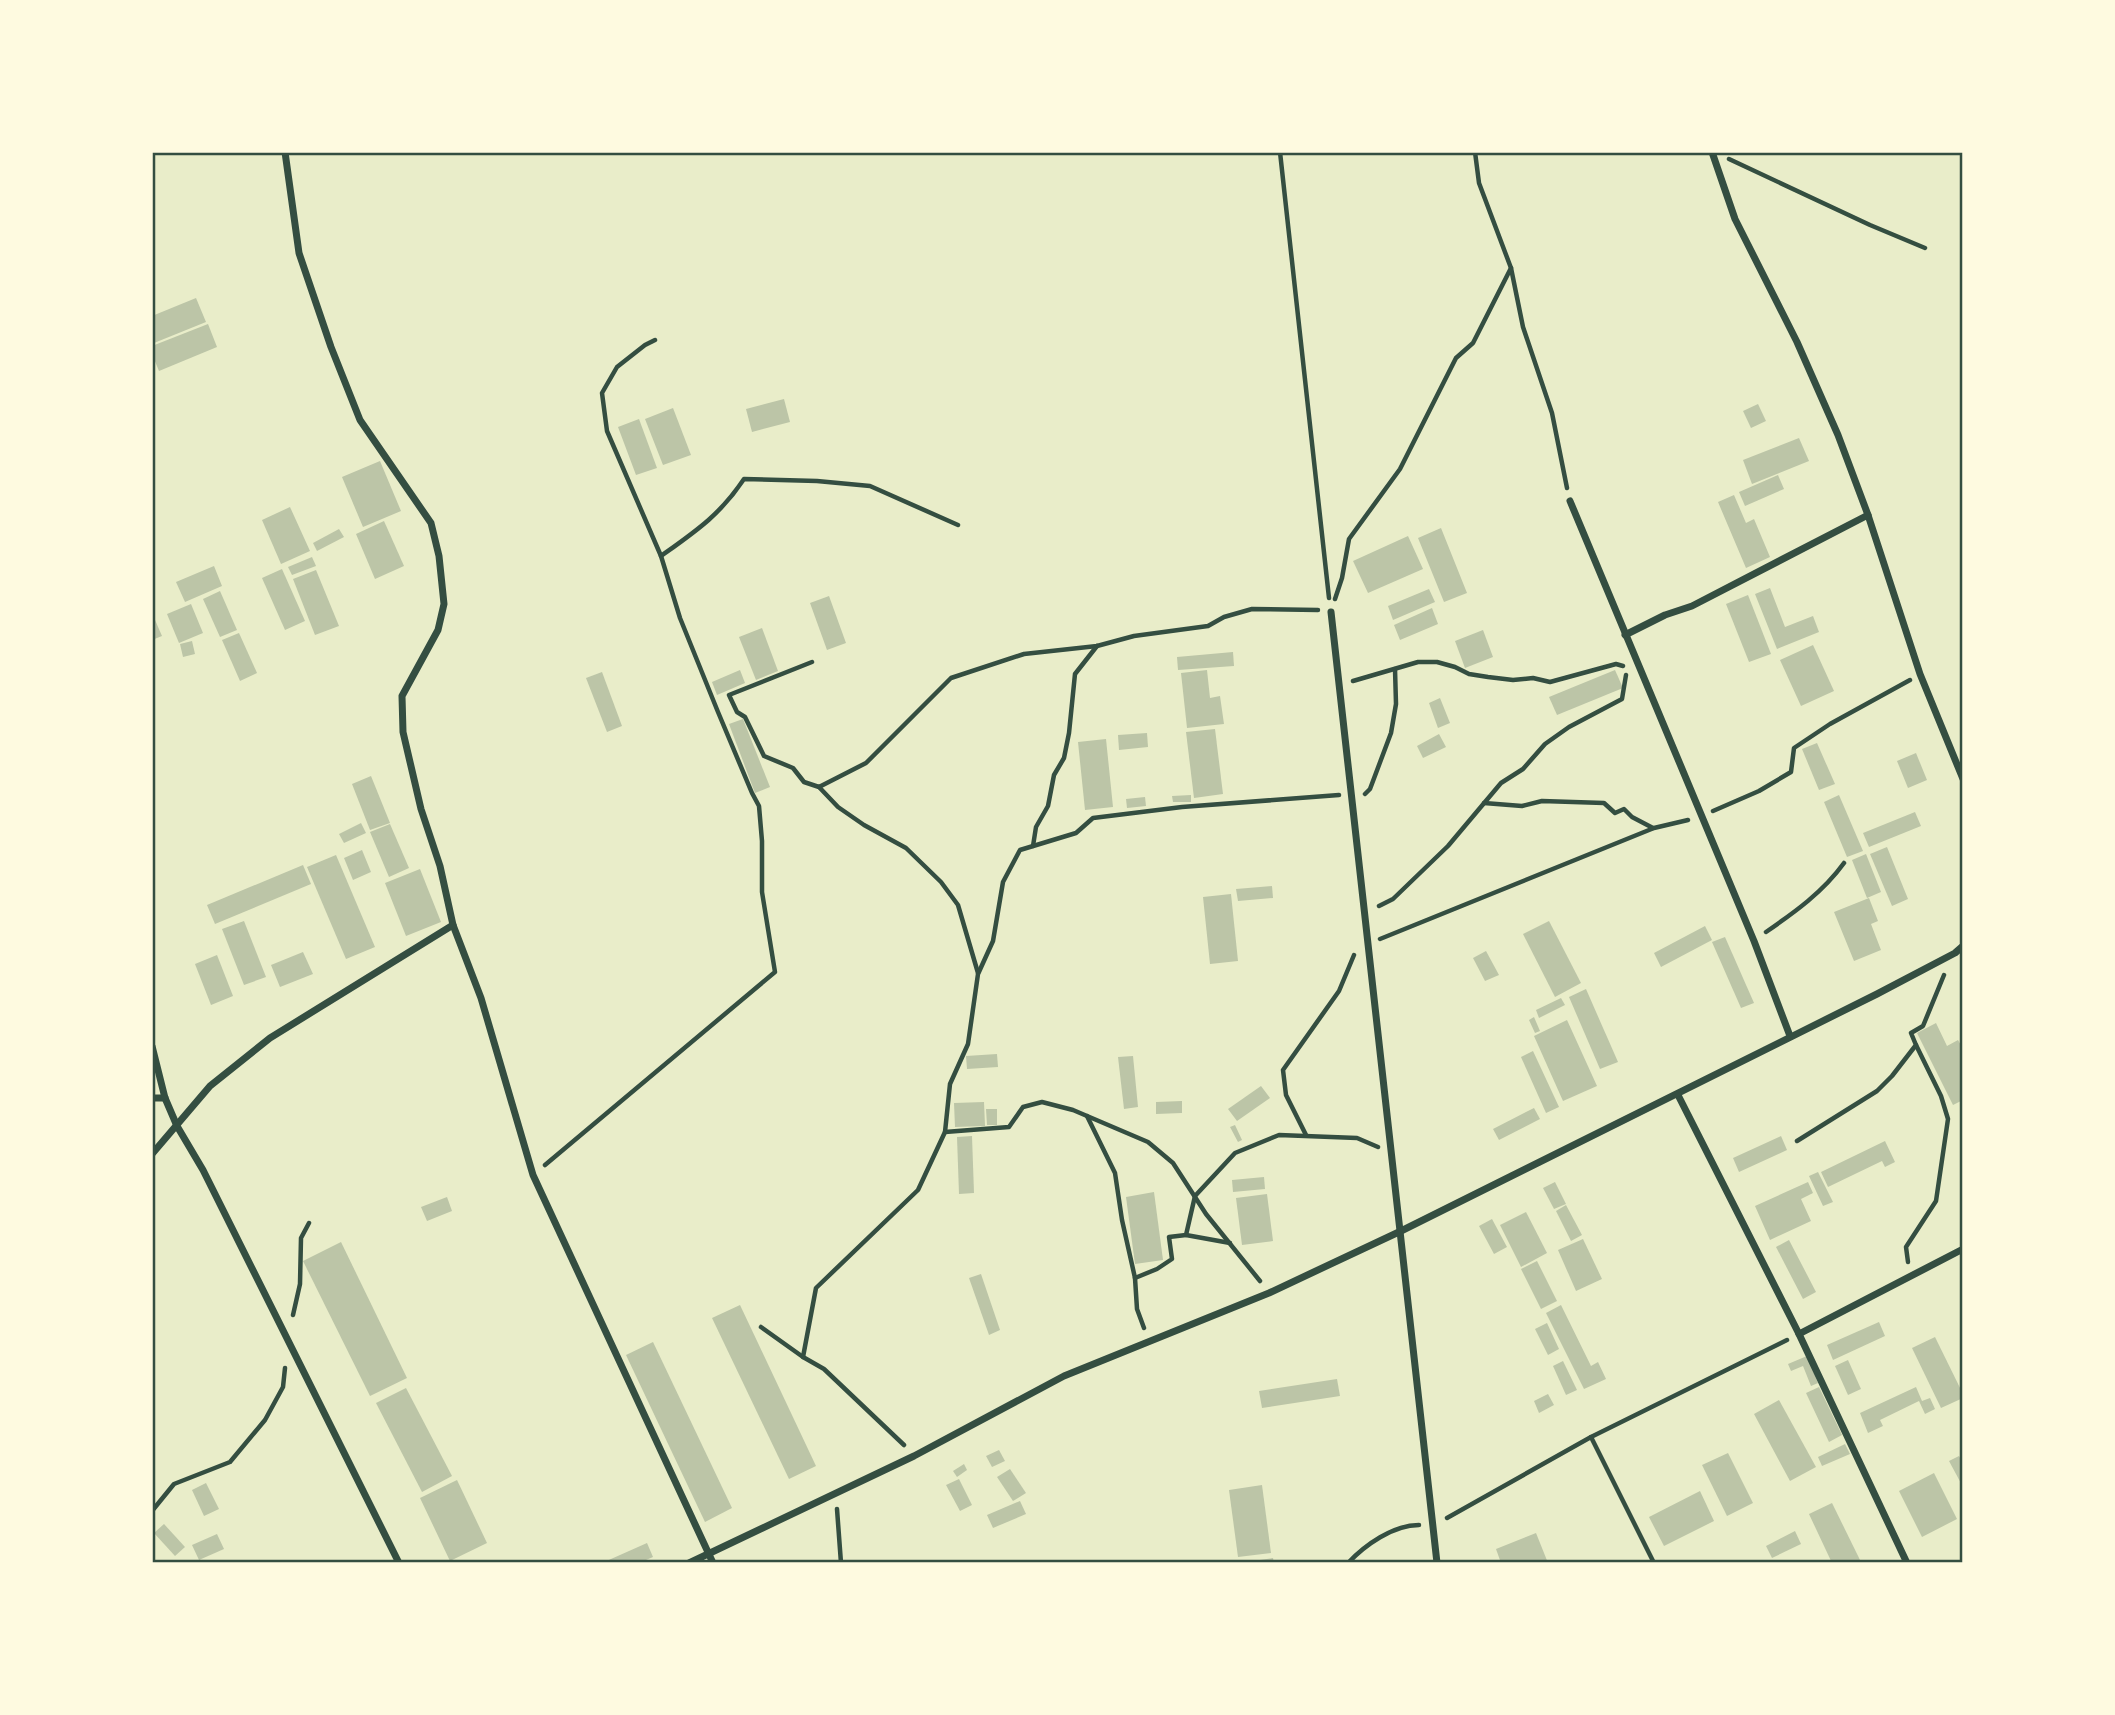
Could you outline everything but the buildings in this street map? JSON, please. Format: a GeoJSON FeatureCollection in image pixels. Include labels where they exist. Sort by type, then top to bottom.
{"type":"FeatureCollection","features":[{"type":"Feature","properties":{"kind":"street"},"geometry":{"type":"LineString","coordinates":[[285,152],[299,253],[331,347],[360,421],[430,523],[439,556],[444,604],[438,630],[402,696],[403,733],[421,809],[440,866],[453,925],[481,998],[533,1175],[713,1563]]}},
{"type":"Feature","properties":{"kind":"street"},"geometry":{"type":"LineString","coordinates":[[1712,152],[1735,219],[1797,342],[1838,435],[1868,515],[1920,674],[1963,779]]}},
{"type":"Feature","properties":{"kind":"street"},"geometry":{"type":"LineString","coordinates":[[1570,501],[1754,941],[1790,1035]]}},
{"type":"Feature","properties":{"kind":"street"},"geometry":{"type":"LineString","coordinates":[[1625,635],[1665,615],[1692,606],[1868,515]]}},
{"type":"Feature","properties":{"kind":"street"},"geometry":{"type":"LineString","coordinates":[[1331,612],[1437,1563]]}},
{"type":"Feature","properties":{"kind":"street"},"geometry":{"type":"LineString","coordinates":[[152,1154],[211,1086],[270,1038],[453,925]]}},
{"type":"Feature","properties":{"kind":"street"},"geometry":{"type":"LineString","coordinates":[[689,1563],[707,1552],[915,1456],[1064,1376],[1269,1293],[1401,1231],[1678,1095],[1790,1035],[1955,953],[1963,946]]}},
{"type":"Feature","properties":{"kind":"street"},"geometry":{"type":"LineString","coordinates":[[152,1046],[165,1098],[177,1126],[203,1170],[399,1563]]}},
{"type":"Feature","properties":{"kind":"street"},"geometry":{"type":"LineString","coordinates":[[1678,1095],[1799,1334],[1907,1563]]}},
{"type":"Feature","properties":{"kind":"street"},"geometry":{"type":"LineString","coordinates":[[152,1098],[165,1098]]}},
{"type":"Feature","properties":{"kind":"street"},"geometry":{"type":"LineString","coordinates":[[1799,1334],[1963,1249]]}},
{"type":"Feature","properties":{"kind":"path"},"geometry":{"type":"LineString","coordinates":[[1280,152],[1331,612]]}},
{"type":"Feature","properties":{"kind":"path"},"geometry":{"type":"LineString","coordinates":[[1475,152],[1479,183],[1511,268],[1523,327],[1552,413],[1570,501]]}},
{"type":"Feature","properties":{"kind":"path"},"geometry":{"type":"LineString","coordinates":[[1727,158],[1925,248]]}},
{"type":"Feature","properties":{"kind":"path"},"geometry":{"type":"LineString","coordinates":[[1331,612],[1342,578],[1349,540],[1400,469],[1456,358],[1473,343],[1511,268]]}},
{"type":"Feature","properties":{"kind":"path"},"geometry":{"type":"LineString","coordinates":[[533,1175],[775,972],[762,892],[759,806],[751,793],[680,618],[661,556],[607,430],[602,393],[617,367],[655,340]]}},
{"type":"Feature","properties":{"kind":"path"},"geometry":{"type":"LineString","coordinates":[[661,556],[712,519],[729,502],[744,479],[870,486],[958,524]]}},
{"type":"Feature","properties":{"kind":"path"},"geometry":{"type":"LineString","coordinates":[[819,787],[866,763],[951,678],[1024,654],[1097,646],[1134,636],[1208,626],[1224,617],[1252,609],[1331,612]]}},
{"type":"Feature","properties":{"kind":"path"},"geometry":{"type":"LineString","coordinates":[[1366,928],[1380,904],[1393,899],[1448,846],[1501,783],[1523,769],[1545,744],[1569,727],[1622,699],[1627,667],[1625,635]]}},
{"type":"Feature","properties":{"kind":"path"},"geometry":{"type":"LineString","coordinates":[[1033,846],[1036,828],[1048,806],[1054,775],[1064,758],[1074,674],[1097,646]]}},
{"type":"Feature","properties":{"kind":"path"},"geometry":{"type":"LineString","coordinates":[[812,662],[729,695],[737,712],[745,717],[764,756],[793,768],[804,782],[819,787],[838,807],[906,848],[941,883],[958,905],[978,974]]}},
{"type":"Feature","properties":{"kind":"path"},"geometry":{"type":"LineString","coordinates":[[1338,685],[1418,662],[1455,667],[1469,674],[1513,680],[1533,678],[1550,682],[1616,664],[1627,667]]}},
{"type":"Feature","properties":{"kind":"path"},"geometry":{"type":"LineString","coordinates":[[803,1357],[816,1289],[918,1190],[945,1132],[950,1084],[968,1044],[978,974],[993,941],[1003,882],[1020,850],[1076,833],[1093,818],[1182,807],[1363,795],[1370,789],[1391,733],[1395,704],[1395,669]]}},
{"type":"Feature","properties":{"kind":"path"},"geometry":{"type":"LineString","coordinates":[[1306,1135],[1286,1095],[1283,1070],[1339,991],[1359,945],[1654,828],[1700,817],[1759,791],[1791,772],[1794,748],[1830,724],[1920,674]]}},
{"type":"Feature","properties":{"kind":"path"},"geometry":{"type":"LineString","coordinates":[[1484,803],[1521,806],[1542,801],[1604,803],[1615,813],[1624,809],[1632,817],[1654,828]]}},
{"type":"Feature","properties":{"kind":"path"},"geometry":{"type":"LineString","coordinates":[[1754,941],[1821,890],[1844,863]]}},
{"type":"Feature","properties":{"kind":"path"},"geometry":{"type":"LineString","coordinates":[[1909,1278],[1906,1247],[1937,1201],[1948,1119],[1941,1096],[1911,1032],[1923,1026],[1955,953]]}},
{"type":"Feature","properties":{"kind":"path"},"geometry":{"type":"LineString","coordinates":[[1797,1141],[1877,1091],[1916,1045]]}},
{"type":"Feature","properties":{"kind":"path"},"geometry":{"type":"LineString","coordinates":[[945,1132],[1009,1127],[1023,1107],[1042,1102],[1086,1115],[1148,1142],[1173,1163],[1206,1214],[1269,1293]]}},
{"type":"Feature","properties":{"kind":"path"},"geometry":{"type":"LineString","coordinates":[[1086,1115],[1115,1173],[1135,1278],[1137,1309],[1148,1342]]}},
{"type":"Feature","properties":{"kind":"path"},"geometry":{"type":"LineString","coordinates":[[1186,1235],[1195,1196],[1235,1153],[1279,1135],[1356,1138],[1392,1152]]}},
{"type":"Feature","properties":{"kind":"path"},"geometry":{"type":"LineString","coordinates":[[152,1511],[174,1484],[230,1462],[265,1420],[283,1387],[288,1339],[299,1284],[301,1238],[309,1223]]}},
{"type":"Feature","properties":{"kind":"path"},"geometry":{"type":"LineString","coordinates":[[1135,1278],[1172,1259],[1169,1237],[1186,1235],[1230,1242]]}},
{"type":"Feature","properties":{"kind":"path"},"geometry":{"type":"LineString","coordinates":[[761,1327],[824,1369],[915,1456]]}},
{"type":"Feature","properties":{"kind":"path"},"geometry":{"type":"LineString","coordinates":[[1348,1563],[1364,1546],[1409,1525],[1434,1525],[1591,1437],[1799,1334]]}},
{"type":"Feature","properties":{"kind":"path"},"geometry":{"type":"LineString","coordinates":[[1591,1437],[1654,1563]]}},
{"type":"Feature","properties":{"kind":"path"},"geometry":{"type":"LineString","coordinates":[[841,1563],[837,1508],[845,1489]]}}]}
